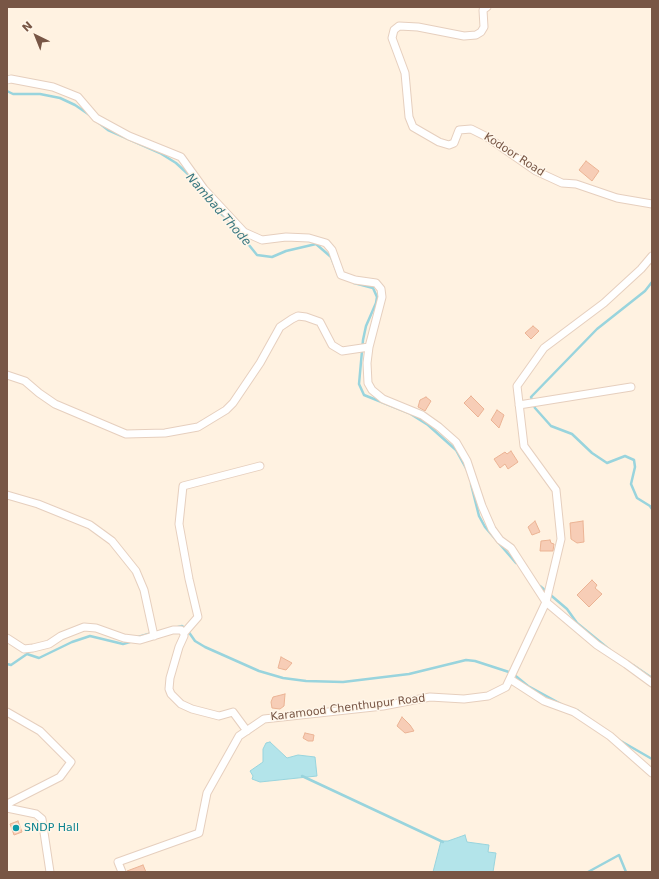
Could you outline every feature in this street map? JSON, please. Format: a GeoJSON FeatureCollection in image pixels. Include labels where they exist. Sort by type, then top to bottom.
{"type":"FeatureCollection","features":[{"type":"Feature","properties":{"kind":"street","name":"Kodoor Road"},"geometry":{"type":"LineString","coordinates":[[486,7],[483,10],[484,28],[476,36],[464,36],[443,31],[399,26],[392,33],[392,38],[404,73],[409,116],[413,127],[439,142],[450,145],[454,143],[459,130],[471,129],[487,137],[536,171],[562,183],[576,184],[617,198],[652,204]]}},
{"type":"Feature","properties":{"kind":"street"},"geometry":{"type":"LineString","coordinates":[[7,80],[11,79],[53,88],[78,97],[96,118],[129,136],[181,157],[204,189],[244,232],[262,240],[286,237],[301,238],[326,243],[332,250],[341,275],[355,280],[376,283],[381,289],[382,297],[369,348],[367,363],[368,383],[372,390],[383,399],[422,415],[456,442],[467,461],[482,506],[492,529],[500,540],[511,548],[547,599],[596,645],[652,683]]}},
{"type":"Feature","properties":{"kind":"street"},"geometry":{"type":"LineString","coordinates":[[652,256],[641,269],[604,303],[544,348],[517,386],[524,446],[556,490],[561,539],[547,599],[511,676],[544,701],[574,712],[610,736],[652,773]]}},
{"type":"Feature","properties":{"kind":"street"},"geometry":{"type":"LineString","coordinates":[[7,375],[25,381],[39,393],[56,404],[126,434],[165,433],[198,427],[233,403],[268,352],[280,327],[298,316],[311,318],[320,322],[332,344],[342,351],[369,348]]}},
{"type":"Feature","properties":{"kind":"street"},"geometry":{"type":"LineString","coordinates":[[519,405],[631,387]]}},
{"type":"Feature","properties":{"kind":"street"},"geometry":{"type":"LineString","coordinates":[[247,731],[233,712],[219,716],[192,710],[181,704],[171,694],[169,688],[170,678],[184,633],[198,617],[189,579],[179,524],[183,486],[260,466]]}},
{"type":"Feature","properties":{"kind":"street"},"geometry":{"type":"LineString","coordinates":[[7,495],[38,504],[90,525],[112,541],[136,571],[144,590],[154,636]]}},
{"type":"Feature","properties":{"kind":"street"},"geometry":{"type":"LineString","coordinates":[[7,638],[24,649],[49,644],[61,636],[84,628],[96,628],[124,638],[140,640],[176,629],[184,633]]}},
{"type":"Feature","properties":{"kind":"street","name":"Karamood Chenthupur Road"},"geometry":{"type":"LineString","coordinates":[[122,872],[118,862],[199,833],[207,792],[239,736],[264,719],[383,706],[430,697],[464,699],[488,696],[506,687],[511,676]]}},
{"type":"Feature","properties":{"kind":"street"},"geometry":{"type":"LineString","coordinates":[[7,712],[40,731],[71,762],[60,777],[7,804]]}},
{"type":"Feature","properties":{"kind":"street"},"geometry":{"type":"LineString","coordinates":[[7,808],[36,814],[42,819],[50,872]]}},
{"type":"Feature","properties":{"kind":"water"},"geometry":{"type":"Polygon","coordinates":[[[270,742],[287,758],[298,755],[315,757],[317,776],[260,782],[252,779],[253,776],[250,771],[263,762],[263,749],[266,743],[270,742]]]}},
{"type":"Feature","properties":{"kind":"water"},"geometry":{"type":"Polygon","coordinates":[[[465,835],[467,842],[489,845],[488,852],[496,853],[493,872],[433,872],[441,841],[448,841],[465,835]]]}},
{"type":"Feature","properties":{"kind":"building"},"geometry":{"type":"Polygon","coordinates":[[[586,161],[599,171],[592,181],[579,170],[586,161]]]}},
{"type":"Feature","properties":{"kind":"building"},"geometry":{"type":"Polygon","coordinates":[[[533,326],[539,331],[531,339],[525,333],[533,326]]]}},
{"type":"Feature","properties":{"kind":"building"},"geometry":{"type":"Polygon","coordinates":[[[471,396],[484,409],[478,417],[464,403],[471,396]]]}},
{"type":"Feature","properties":{"kind":"building"},"geometry":{"type":"Polygon","coordinates":[[[426,397],[431,401],[425,411],[418,407],[420,400],[426,397]]]}},
{"type":"Feature","properties":{"kind":"building"},"geometry":{"type":"Polygon","coordinates":[[[497,410],[504,415],[499,428],[491,420],[497,410]]]}},
{"type":"Feature","properties":{"kind":"building"},"geometry":{"type":"Polygon","coordinates":[[[511,451],[518,462],[508,469],[505,464],[500,468],[494,459],[505,452],[507,454],[511,451]]]}},
{"type":"Feature","properties":{"kind":"building"},"geometry":{"type":"Polygon","coordinates":[[[535,521],[540,532],[532,535],[528,527],[535,521]]]}},
{"type":"Feature","properties":{"kind":"building"},"geometry":{"type":"Polygon","coordinates":[[[583,521],[584,542],[577,543],[571,539],[570,523],[583,521]]]}},
{"type":"Feature","properties":{"kind":"building"},"geometry":{"type":"Polygon","coordinates":[[[550,540],[551,543],[554,544],[553,551],[540,551],[541,541],[550,540]]]}},
{"type":"Feature","properties":{"kind":"building"},"geometry":{"type":"Polygon","coordinates":[[[592,580],[597,585],[595,588],[602,594],[589,607],[577,595],[592,580]]]}},
{"type":"Feature","properties":{"kind":"building"},"geometry":{"type":"Polygon","coordinates":[[[281,657],[292,663],[286,670],[278,668],[281,657]]]}},
{"type":"Feature","properties":{"kind":"building"},"geometry":{"type":"Polygon","coordinates":[[[285,694],[284,706],[280,709],[272,708],[271,702],[273,697],[285,694]]]}},
{"type":"Feature","properties":{"kind":"building"},"geometry":{"type":"Polygon","coordinates":[[[402,717],[414,731],[405,733],[397,726],[402,717]]]}},
{"type":"Feature","properties":{"kind":"building"},"geometry":{"type":"Polygon","coordinates":[[[305,733],[314,735],[313,741],[308,741],[303,738],[305,733]]]}},
{"type":"Feature","properties":{"kind":"building","name":"SNDP Hall"},"geometry":{"type":"Polygon","coordinates":[[[18,821],[22,832],[14,835],[10,824],[18,821]]]}},
{"type":"Feature","properties":{"kind":"building"},"geometry":{"type":"Polygon","coordinates":[[[143,865],[146,872],[127,872],[127,871],[143,865]]]}},
{"type":"Feature","properties":{"kind":"waterway","name":"Nambad Thode"},"geometry":{"type":"LineString","coordinates":[[7,91],[13,94],[40,94],[60,98],[75,105],[91,116]]}},
{"type":"Feature","properties":{"kind":"waterway","name":"Nambad Thode"},"geometry":{"type":"LineString","coordinates":[[99,123],[108,130],[160,153],[176,163],[189,175],[217,211],[228,219],[257,255],[272,257],[286,251],[316,244],[331,257],[337,272]]}},
{"type":"Feature","properties":{"kind":"waterway"},"geometry":{"type":"LineString","coordinates":[[652,282],[645,291],[597,329],[531,397],[535,408],[551,426],[572,434],[592,453],[607,463],[625,456],[634,460],[635,467],[631,484],[637,498],[650,506],[652,509]]}},
{"type":"Feature","properties":{"kind":"waterway","name":"Nambad Thode"},"geometry":{"type":"LineString","coordinates":[[354,283],[373,288],[377,297],[366,326],[363,340],[359,384],[364,395],[409,413],[428,425],[456,450],[467,470]]}},
{"type":"Feature","properties":{"kind":"waterway","name":"Nambad Thode"},"geometry":{"type":"LineString","coordinates":[[471,484],[479,516],[485,527],[516,563]]}},
{"type":"Feature","properties":{"kind":"waterway","name":"Nambad Thode"},"geometry":{"type":"LineString","coordinates":[[540,586],[567,609],[577,623],[610,650]]}},
{"type":"Feature","properties":{"kind":"waterway"},"geometry":{"type":"LineString","coordinates":[[178,627],[182,626],[188,631],[195,641],[205,647],[259,671],[283,678],[306,681],[343,682],[409,674],[466,660],[475,661],[512,673],[528,686],[561,704]]}},
{"type":"Feature","properties":{"kind":"waterway"},"geometry":{"type":"LineString","coordinates":[[138,637],[152,633]]}},
{"type":"Feature","properties":{"kind":"waterway"},"geometry":{"type":"LineString","coordinates":[[7,664],[11,665],[27,654],[39,658],[72,642],[90,636],[123,644],[130,642]]}},
{"type":"Feature","properties":{"kind":"waterway","name":"Nambad Thode"},"geometry":{"type":"LineString","coordinates":[[633,665],[652,678]]}},
{"type":"Feature","properties":{"kind":"waterway"},"geometry":{"type":"LineString","coordinates":[[577,710],[591,720]]}},
{"type":"Feature","properties":{"kind":"waterway"},"geometry":{"type":"LineString","coordinates":[[619,740],[652,759]]}},
{"type":"Feature","properties":{"kind":"waterway"},"geometry":{"type":"LineString","coordinates":[[302,776],[443,842]]}},
{"type":"Feature","properties":{"kind":"waterway"},"geometry":{"type":"LineString","coordinates":[[588,872],[619,855],[626,872]]}},
{"type":"Feature","properties":{"kind":"place","name":"SNDP Hall"},"geometry":{"type":"Point","coordinates":[16,828]}}]}
